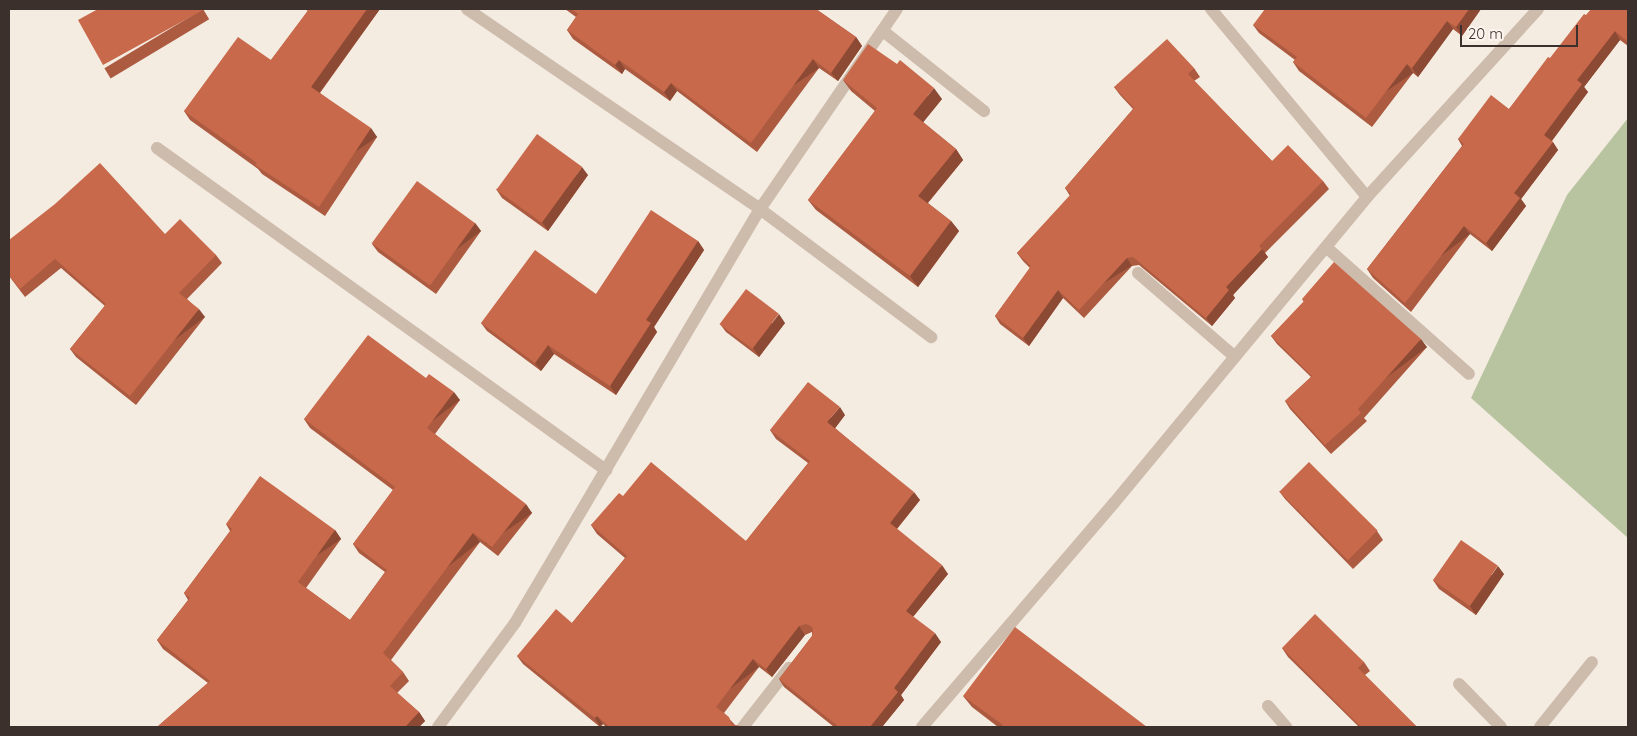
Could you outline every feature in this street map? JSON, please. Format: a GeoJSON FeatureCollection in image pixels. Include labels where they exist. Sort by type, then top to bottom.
{"type":"FeatureCollection","features":[{"type":"Feature","properties":{"kind":"street"},"geometry":{"type":"LineString","coordinates":[[467,9],[760,209],[931,336]]}},
{"type":"Feature","properties":{"kind":"street"},"geometry":{"type":"LineString","coordinates":[[438,727],[515,623],[760,209],[884,32],[897,9]]}},
{"type":"Feature","properties":{"kind":"street"},"geometry":{"type":"LineString","coordinates":[[1211,9],[1367,197]]}},
{"type":"Feature","properties":{"kind":"street"},"geometry":{"type":"LineString","coordinates":[[922,727],[1114,503],[1367,197],[1538,9]]}},
{"type":"Feature","properties":{"kind":"street"},"geometry":{"type":"LineString","coordinates":[[884,32],[984,111]]}},
{"type":"Feature","properties":{"kind":"street"},"geometry":{"type":"LineString","coordinates":[[158,148],[606,470]]}},
{"type":"Feature","properties":{"kind":"street"},"geometry":{"type":"LineString","coordinates":[[1326,248],[1469,374]]}},
{"type":"Feature","properties":{"kind":"street"},"geometry":{"type":"LineString","coordinates":[[1138,274],[1235,357]]}},
{"type":"Feature","properties":{"kind":"street"},"geometry":{"type":"LineString","coordinates":[[743,727],[800,654]]}},
{"type":"Feature","properties":{"kind":"street"},"geometry":{"type":"LineString","coordinates":[[1540,727],[1592,662]]}},
{"type":"Feature","properties":{"kind":"street"},"geometry":{"type":"LineString","coordinates":[[1459,684],[1501,727]]}},
{"type":"Feature","properties":{"kind":"street"},"geometry":{"type":"LineString","coordinates":[[1268,706],[1286,727]]}},
{"type":"Feature","properties":{"kind":"green space"},"geometry":{"type":"Polygon","coordinates":[[[1628,118],[1628,538],[1471,398],[1567,195],[1628,118]]]}},
{"type":"Feature","properties":{"kind":"building"},"geometry":{"type":"Polygon","coordinates":[[[98,9],[203,10],[103,65],[78,20],[98,9]]]}},
{"type":"Feature","properties":{"kind":"building"},"geometry":{"type":"Polygon","coordinates":[[[309,9],[367,9],[311,87],[371,128],[319,207],[255,165],[257,163],[184,111],[238,37],[271,60],[309,9]]]}},
{"type":"Feature","properties":{"kind":"building"},"geometry":{"type":"Polygon","coordinates":[[[571,9],[816,9],[856,37],[831,73],[813,59],[751,143],[671,83],[664,92],[619,60],[615,65],[567,30],[578,14],[571,9]]]}},
{"type":"Feature","properties":{"kind":"building"},"geometry":{"type":"Polygon","coordinates":[[[1265,9],[1469,9],[1456,27],[1447,21],[1412,68],[1407,64],[1366,118],[1293,62],[1297,57],[1253,25],[1265,9]]]}},
{"type":"Feature","properties":{"kind":"building"},"geometry":{"type":"Polygon","coordinates":[[[1591,9],[1628,9],[1628,42],[1615,31],[1577,80],[1582,84],[1544,135],[1553,142],[1514,193],[1520,198],[1486,243],[1464,226],[1405,303],[1367,269],[1464,144],[1458,139],[1491,95],[1509,109],[1548,57],[1550,58],[1584,14],[1586,15],[1591,9]]]}},
{"type":"Feature","properties":{"kind":"building"},"geometry":{"type":"Polygon","coordinates":[[[1167,39],[1194,68],[1188,74],[1272,161],[1288,145],[1323,181],[1259,246],[1262,249],[1226,287],[1229,290],[1206,318],[1133,257],[1127,258],[1079,310],[1058,290],[1023,338],[995,316],[1031,266],[1017,253],[1071,194],[1065,188],[1134,108],[1114,87],[1167,39]]]}},
{"type":"Feature","properties":{"kind":"building"},"geometry":{"type":"Polygon","coordinates":[[[868,44],[897,64],[900,60],[934,88],[913,114],[956,149],[918,196],[951,221],[910,276],[808,200],[877,108],[843,80],[868,44]]]}},
{"type":"Feature","properties":{"kind":"building"},"geometry":{"type":"Polygon","coordinates":[[[537,134],[582,167],[542,223],[496,190],[537,134]]]}},
{"type":"Feature","properties":{"kind":"building"},"geometry":{"type":"Polygon","coordinates":[[[100,163],[165,234],[180,219],[216,255],[179,293],[199,309],[130,396],[70,349],[106,304],[55,259],[20,289],[9,275],[9,240],[55,204],[100,163]]]}},
{"type":"Feature","properties":{"kind":"building"},"geometry":{"type":"Polygon","coordinates":[[[417,181],[475,223],[430,286],[372,243],[417,181]]]}},
{"type":"Feature","properties":{"kind":"building"},"geometry":{"type":"Polygon","coordinates":[[[651,210],[698,241],[646,320],[651,323],[610,386],[548,345],[535,363],[481,323],[535,250],[596,294],[651,210]]]}},
{"type":"Feature","properties":{"kind":"building"},"geometry":{"type":"Polygon","coordinates":[[[1334,262],[1421,339],[1358,409],[1361,413],[1325,445],[1285,401],[1312,376],[1271,336],[1304,301],[1302,299],[1334,262]]]}},
{"type":"Feature","properties":{"kind":"building"},"geometry":{"type":"Polygon","coordinates":[[[746,289],[779,314],[752,349],[720,324],[746,289]]]}},
{"type":"Feature","properties":{"kind":"building"},"geometry":{"type":"Polygon","coordinates":[[[368,335],[426,378],[429,374],[454,392],[427,428],[526,504],[492,547],[473,533],[383,653],[403,672],[390,686],[419,712],[405,727],[157,727],[210,681],[157,640],[190,598],[184,593],[232,529],[226,524],[260,476],[335,530],[298,582],[350,620],[387,570],[353,544],[395,487],[304,419],[368,335]]]}},
{"type":"Feature","properties":{"kind":"building"},"geometry":{"type":"Polygon","coordinates":[[[808,382],[840,407],[827,422],[914,492],[890,523],[942,565],[906,611],[935,633],[894,688],[898,692],[870,727],[839,727],[779,679],[812,636],[813,629],[806,624],[799,626],[766,669],[753,659],[716,707],[729,717],[732,725],[742,727],[610,727],[597,716],[595,718],[517,656],[556,609],[572,623],[627,556],[591,525],[619,493],[623,496],[651,462],[746,541],[810,461],[770,430],[808,382]]]}},
{"type":"Feature","properties":{"kind":"building"},"geometry":{"type":"Polygon","coordinates":[[[1309,462],[1378,531],[1348,560],[1279,492],[1309,462]]]}},
{"type":"Feature","properties":{"kind":"building"},"geometry":{"type":"Polygon","coordinates":[[[1461,540],[1498,566],[1470,606],[1433,580],[1461,540]]]}},
{"type":"Feature","properties":{"kind":"building"},"geometry":{"type":"Polygon","coordinates":[[[1315,614],[1364,662],[1358,668],[1417,727],[1361,727],[1282,648],[1315,614]]]}},
{"type":"Feature","properties":{"kind":"building"},"geometry":{"type":"Polygon","coordinates":[[[1015,627],[1147,727],[1001,727],[1003,725],[963,696],[1015,627]]]}}]}
